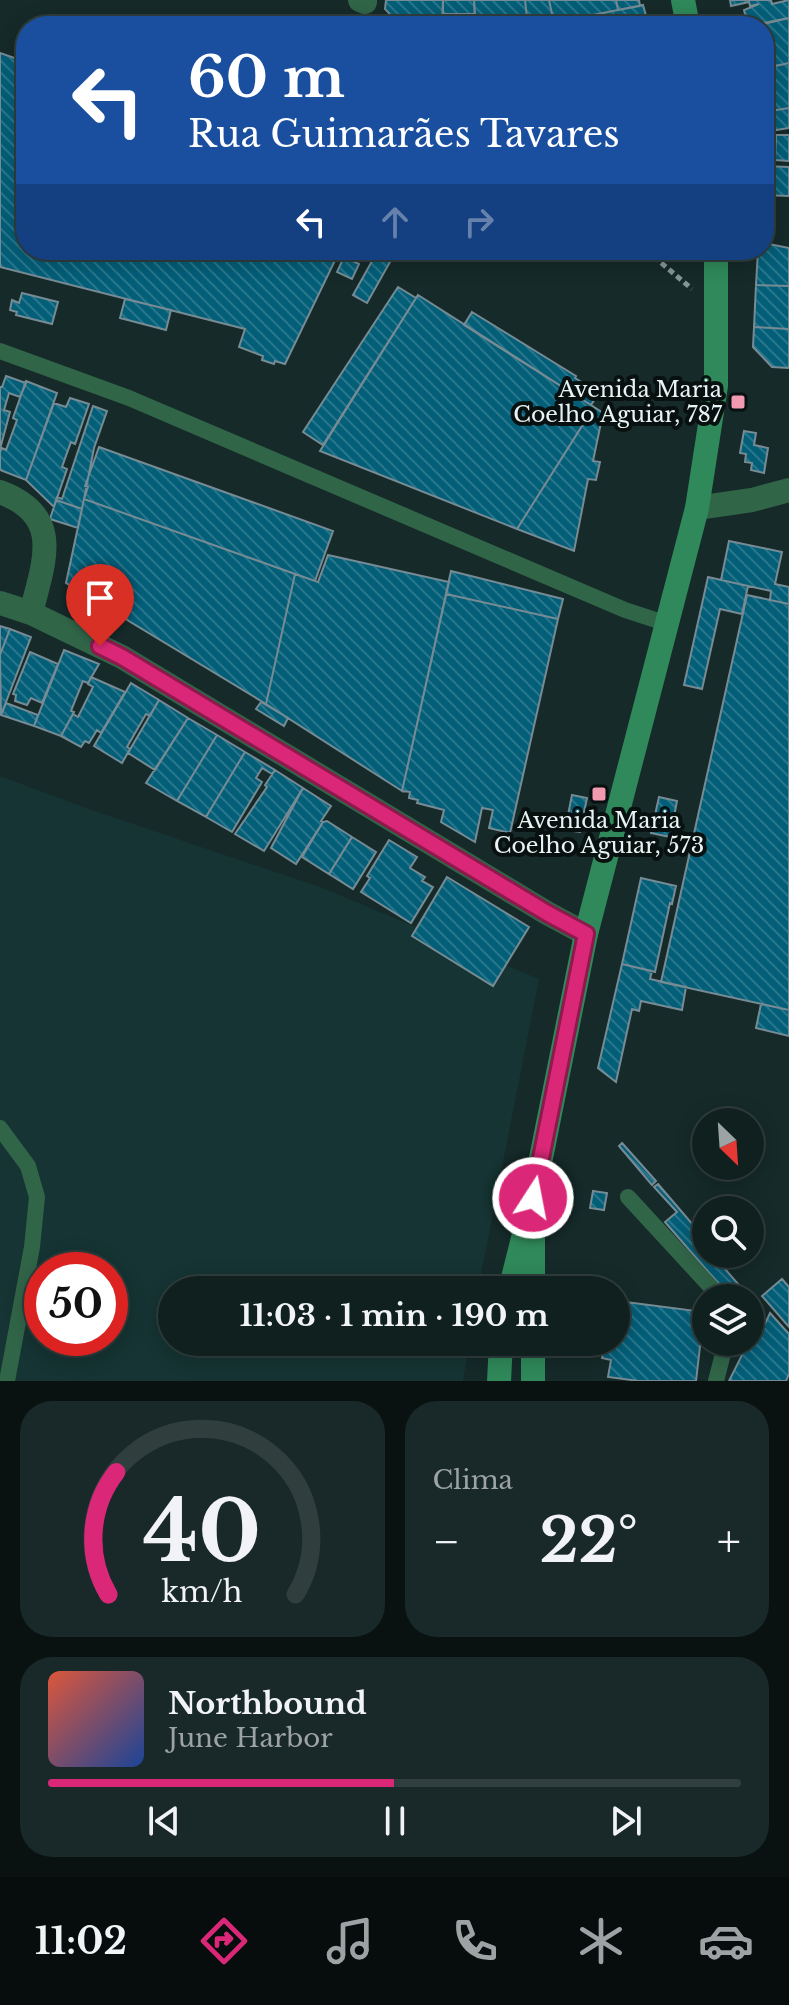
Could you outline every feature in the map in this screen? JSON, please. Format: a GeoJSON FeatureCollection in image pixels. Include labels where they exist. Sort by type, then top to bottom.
{"type":"FeatureCollection","features":[{"type":"Feature","properties":{"kind":"main road"},"geometry":{"type":"LineString","coordinates":[[514,1276],[533,1198],[586,934],[697,508],[716,386],[716,260]]}},
{"type":"Feature","properties":{"kind":"main road"},"geometry":{"type":"LineString","coordinates":[[533,1198],[533,1276]]}},
{"type":"Feature","properties":{"kind":"main road"},"geometry":{"type":"LineString","coordinates":[[499,1381],[500,1356]]}},
{"type":"Feature","properties":{"kind":"main road"},"geometry":{"type":"LineString","coordinates":[[533,1356],[533,1381]]}},
{"type":"Feature","properties":{"kind":"street"},"geometry":{"type":"LineString","coordinates":[[697,508],[752,500],[789,490]]}},
{"type":"Feature","properties":{"kind":"street"},"geometry":{"type":"LineString","coordinates":[[0,492],[14,497],[35,512],[44,529],[44,558],[31,613]]}},
{"type":"Feature","properties":{"kind":"street"},"geometry":{"type":"LineString","coordinates":[[0,603],[31,613],[122,657],[586,934]]}},
{"type":"Feature","properties":{"kind":"lane"},"geometry":{"type":"LineString","coordinates":[[0,351],[129,398],[625,610],[668,624]]}},
{"type":"Feature","properties":{"kind":"lane"},"geometry":{"type":"LineString","coordinates":[[0,1128],[28,1166],[37,1197],[32,1247],[7,1381]]}},
{"type":"Feature","properties":{"kind":"lane"},"geometry":{"type":"LineString","coordinates":[[628,1197],[708,1284]]}},
{"type":"Feature","properties":{"kind":"lane"},"geometry":{"type":"LineString","coordinates":[[716,1381],[722,1356]]}},
{"type":"Feature","properties":{"kind":"path"},"geometry":{"type":"LineString","coordinates":[[658,260],[717,311]]}},
{"type":"Feature","properties":{"kind":"shaded area"},"geometry":{"type":"Polygon","coordinates":[[[0,776],[323,888],[539,979],[481,1276],[158,1276],[158,1356],[467,1356],[463,1381],[0,1381],[0,776]]]}},
{"type":"Feature","properties":{"kind":"building"},"geometry":{"type":"Polygon","coordinates":[[[386,0],[443,0],[442,16],[392,16],[385,9],[386,0]]]}},
{"type":"Feature","properties":{"kind":"building"},"geometry":{"type":"Polygon","coordinates":[[[443,0],[474,0],[475,14],[443,14],[443,0]]]}},
{"type":"Feature","properties":{"kind":"building"},"geometry":{"type":"Polygon","coordinates":[[[474,0],[525,0],[527,16],[475,16],[474,0]]]}},
{"type":"Feature","properties":{"kind":"building"},"geometry":{"type":"Polygon","coordinates":[[[525,0],[549,0],[552,16],[527,16],[525,0]]]}},
{"type":"Feature","properties":{"kind":"building"},"geometry":{"type":"Polygon","coordinates":[[[549,0],[616,0],[618,10],[588,16],[552,16],[549,0]]]}},
{"type":"Feature","properties":{"kind":"building"},"geometry":{"type":"Polygon","coordinates":[[[616,0],[639,0],[640,6],[618,10],[616,0]]]}},
{"type":"Feature","properties":{"kind":"building"},"geometry":{"type":"Polygon","coordinates":[[[730,0],[771,0],[772,4],[789,0],[789,18],[774,21],[774,16],[746,16],[744,10],[759,4],[750,6],[749,2],[731,6],[730,0]]]}},
{"type":"Feature","properties":{"kind":"building"},"geometry":{"type":"Polygon","coordinates":[[[643,5],[646,16],[588,16],[643,5]]]}},
{"type":"Feature","properties":{"kind":"building"},"geometry":{"type":"Polygon","coordinates":[[[789,18],[789,63],[774,66],[774,22],[789,18]]]}},
{"type":"Feature","properties":{"kind":"building"},"geometry":{"type":"Polygon","coordinates":[[[0,53],[16,59],[16,260],[335,260],[285,364],[262,360],[263,356],[239,347],[245,329],[0,267],[0,53]]]}},
{"type":"Feature","properties":{"kind":"building"},"geometry":{"type":"Polygon","coordinates":[[[789,63],[789,108],[774,110],[774,66],[789,63]]]}},
{"type":"Feature","properties":{"kind":"building"},"geometry":{"type":"Polygon","coordinates":[[[789,108],[789,128],[774,130],[774,110],[789,108]]]}},
{"type":"Feature","properties":{"kind":"building"},"geometry":{"type":"Polygon","coordinates":[[[776,135],[789,135],[789,161],[775,160],[776,135]]]}},
{"type":"Feature","properties":{"kind":"building"},"geometry":{"type":"Polygon","coordinates":[[[774,166],[789,167],[789,196],[774,195],[774,166]]]}},
{"type":"Feature","properties":{"kind":"building"},"geometry":{"type":"Polygon","coordinates":[[[774,245],[789,248],[789,286],[756,285],[757,260],[774,260],[774,245]]]}},
{"type":"Feature","properties":{"kind":"building"},"geometry":{"type":"Polygon","coordinates":[[[343,260],[359,264],[352,279],[337,272],[343,260]]]}},
{"type":"Feature","properties":{"kind":"building"},"geometry":{"type":"Polygon","coordinates":[[[373,260],[390,262],[367,303],[353,295],[373,260]]]}},
{"type":"Feature","properties":{"kind":"building"},"geometry":{"type":"Polygon","coordinates":[[[756,285],[789,286],[789,329],[754,327],[756,285]]]}},
{"type":"Feature","properties":{"kind":"building"},"geometry":{"type":"Polygon","coordinates":[[[398,287],[416,298],[323,445],[303,432],[398,287]]]}},
{"type":"Feature","properties":{"kind":"building"},"geometry":{"type":"Polygon","coordinates":[[[22,293],[58,302],[52,324],[16,315],[17,312],[10,310],[12,300],[19,303],[22,293]]]}},
{"type":"Feature","properties":{"kind":"building"},"geometry":{"type":"Polygon","coordinates":[[[418,295],[594,407],[517,529],[320,451],[418,295]]]}},
{"type":"Feature","properties":{"kind":"building"},"geometry":{"type":"Polygon","coordinates":[[[125,299],[171,310],[166,330],[120,318],[125,299]]]}},
{"type":"Feature","properties":{"kind":"building"},"geometry":{"type":"Polygon","coordinates":[[[472,312],[599,393],[591,405],[464,325],[472,312]]]}},
{"type":"Feature","properties":{"kind":"building"},"geometry":{"type":"Polygon","coordinates":[[[754,327],[789,329],[789,368],[772,367],[753,347],[754,327]]]}},
{"type":"Feature","properties":{"kind":"building"},"geometry":{"type":"Polygon","coordinates":[[[6,376],[26,383],[20,397],[9,393],[4,410],[10,412],[0,449],[0,387],[6,376]]]}},
{"type":"Feature","properties":{"kind":"building"},"geometry":{"type":"Polygon","coordinates":[[[26,381],[57,393],[26,480],[0,470],[0,452],[2,448],[6,450],[17,420],[13,418],[26,381]]]}},
{"type":"Feature","properties":{"kind":"building"},"geometry":{"type":"Polygon","coordinates":[[[70,398],[89,404],[75,444],[71,442],[62,467],[67,469],[54,507],[26,480],[54,403],[66,407],[70,398]]]}},
{"type":"Feature","properties":{"kind":"building"},"geometry":{"type":"Polygon","coordinates":[[[93,406],[107,411],[94,448],[82,509],[56,500],[57,497],[62,499],[93,406]]]}},
{"type":"Feature","properties":{"kind":"building"},"geometry":{"type":"Polygon","coordinates":[[[594,407],[603,413],[593,461],[600,462],[596,480],[588,479],[574,551],[517,529],[594,407]]]}},
{"type":"Feature","properties":{"kind":"building"},"geometry":{"type":"Polygon","coordinates":[[[744,431],[756,433],[754,445],[768,448],[764,473],[751,470],[752,463],[745,462],[746,454],[740,453],[744,431]]]}},
{"type":"Feature","properties":{"kind":"building"},"geometry":{"type":"Polygon","coordinates":[[[99,447],[333,531],[315,581],[84,499],[88,487],[85,486],[99,447]]]}},
{"type":"Feature","properties":{"kind":"building"},"geometry":{"type":"Polygon","coordinates":[[[84,499],[295,574],[266,704],[66,583],[84,499]]]}},
{"type":"Feature","properties":{"kind":"building"},"geometry":{"type":"Polygon","coordinates":[[[56,500],[82,509],[78,528],[50,519],[56,500]]]}},
{"type":"Feature","properties":{"kind":"building"},"geometry":{"type":"Polygon","coordinates":[[[729,541],[782,552],[775,584],[789,587],[789,604],[770,600],[771,591],[721,580],[729,541]]]}},
{"type":"Feature","properties":{"kind":"building"},"geometry":{"type":"Polygon","coordinates":[[[328,555],[449,582],[402,791],[266,704],[295,574],[318,582],[328,555]]]}},
{"type":"Feature","properties":{"kind":"building"},"geometry":{"type":"Polygon","coordinates":[[[451,571],[563,599],[558,619],[446,594],[451,571]]]}},
{"type":"Feature","properties":{"kind":"building"},"geometry":{"type":"Polygon","coordinates":[[[708,577],[748,586],[742,614],[720,609],[702,689],[684,685],[708,577]]]}},
{"type":"Feature","properties":{"kind":"building"},"geometry":{"type":"Polygon","coordinates":[[[446,594],[558,619],[510,833],[489,828],[493,810],[482,808],[475,842],[441,822],[444,810],[417,803],[418,800],[409,798],[410,792],[402,791],[446,594]]]}},
{"type":"Feature","properties":{"kind":"building"},"geometry":{"type":"Polygon","coordinates":[[[747,595],[789,604],[789,1010],[661,982],[747,595]]]}},
{"type":"Feature","properties":{"kind":"building"},"geometry":{"type":"Polygon","coordinates":[[[0,626],[10,629],[0,655],[0,626]]]}},
{"type":"Feature","properties":{"kind":"building"},"geometry":{"type":"Polygon","coordinates":[[[10,629],[31,637],[1,715],[0,655],[10,629]]]}},
{"type":"Feature","properties":{"kind":"building"},"geometry":{"type":"Polygon","coordinates":[[[64,650],[99,664],[88,683],[83,681],[71,711],[74,712],[61,736],[34,726],[64,650]]]}},
{"type":"Feature","properties":{"kind":"building"},"geometry":{"type":"Polygon","coordinates":[[[30,652],[58,664],[42,703],[31,698],[27,705],[15,701],[16,695],[13,694],[30,652]]]}},
{"type":"Feature","properties":{"kind":"building"},"geometry":{"type":"Polygon","coordinates":[[[91,677],[125,692],[101,733],[97,730],[89,743],[85,741],[81,747],[61,736],[73,714],[78,717],[93,687],[88,684],[91,677]]]}},
{"type":"Feature","properties":{"kind":"building"},"geometry":{"type":"Polygon","coordinates":[[[131,683],[159,700],[150,716],[146,714],[127,747],[130,749],[122,763],[94,746],[131,683]]]}},
{"type":"Feature","properties":{"kind":"building"},"geometry":{"type":"Polygon","coordinates":[[[159,700],[188,718],[155,770],[128,753],[159,700]]]}},
{"type":"Feature","properties":{"kind":"building"},"geometry":{"type":"Polygon","coordinates":[[[261,702],[288,718],[284,726],[256,709],[261,702]]]}},
{"type":"Feature","properties":{"kind":"building"},"geometry":{"type":"Polygon","coordinates":[[[6,703],[38,715],[34,726],[1,715],[6,703]]]}},
{"type":"Feature","properties":{"kind":"building"},"geometry":{"type":"Polygon","coordinates":[[[188,718],[217,735],[177,801],[146,783],[188,718]]]}},
{"type":"Feature","properties":{"kind":"building"},"geometry":{"type":"Polygon","coordinates":[[[217,735],[245,752],[206,817],[177,801],[217,735]]]}},
{"type":"Feature","properties":{"kind":"building"},"geometry":{"type":"Polygon","coordinates":[[[245,752],[275,770],[272,774],[262,768],[256,778],[262,782],[232,832],[206,817],[245,752]]]}},
{"type":"Feature","properties":{"kind":"building"},"geometry":{"type":"Polygon","coordinates":[[[275,770],[303,788],[264,851],[235,834],[275,770]]]}},
{"type":"Feature","properties":{"kind":"building"},"geometry":{"type":"Polygon","coordinates":[[[303,788],[331,806],[296,864],[271,848],[303,788]]]}},
{"type":"Feature","properties":{"kind":"building"},"geometry":{"type":"Polygon","coordinates":[[[572,795],[587,798],[580,832],[565,830],[572,795]]]}},
{"type":"Feature","properties":{"kind":"building"},"geometry":{"type":"Polygon","coordinates":[[[659,797],[677,801],[670,837],[651,833],[659,797]]]}},
{"type":"Feature","properties":{"kind":"building"},"geometry":{"type":"Polygon","coordinates":[[[327,821],[352,837],[329,874],[302,857],[323,822],[327,821]]]}},
{"type":"Feature","properties":{"kind":"building"},"geometry":{"type":"Polygon","coordinates":[[[352,837],[376,852],[353,889],[329,874],[352,837]]]}},
{"type":"Feature","properties":{"kind":"building"},"geometry":{"type":"Polygon","coordinates":[[[389,840],[417,857],[410,868],[425,877],[422,881],[433,887],[411,923],[361,892],[389,840]]]}},
{"type":"Feature","properties":{"kind":"building"},"geometry":{"type":"Polygon","coordinates":[[[447,877],[529,927],[493,986],[412,936],[447,877]]]}},
{"type":"Feature","properties":{"kind":"building"},"geometry":{"type":"Polygon","coordinates":[[[641,878],[676,886],[655,972],[622,964],[641,878]]]}},
{"type":"Feature","properties":{"kind":"building"},"geometry":{"type":"Polygon","coordinates":[[[622,964],[652,971],[650,979],[686,987],[682,1010],[641,1001],[639,1011],[632,1009],[616,1082],[598,1068],[622,964]]]}},
{"type":"Feature","properties":{"kind":"building"},"geometry":{"type":"Polygon","coordinates":[[[761,1004],[789,1010],[789,1036],[756,1028],[761,1004]]]}},
{"type":"Feature","properties":{"kind":"building"},"geometry":{"type":"Polygon","coordinates":[[[622,1143],[656,1181],[652,1185],[619,1146],[622,1143]]]}},
{"type":"Feature","properties":{"kind":"building"},"geometry":{"type":"Polygon","coordinates":[[[658,1184],[692,1224],[692,1253],[665,1222],[677,1212],[654,1187],[658,1184]]]}},
{"type":"Feature","properties":{"kind":"building"},"geometry":{"type":"Polygon","coordinates":[[[593,1191],[607,1193],[604,1210],[590,1208],[593,1191]]]}},
{"type":"Feature","properties":{"kind":"building"},"geometry":{"type":"Polygon","coordinates":[[[705,1268],[724,1268],[738,1284],[719,1284],[705,1268]]]}},
{"type":"Feature","properties":{"kind":"building"},"geometry":{"type":"Polygon","coordinates":[[[782,1279],[789,1287],[789,1327],[764,1298],[764,1294],[782,1279]]]}},
{"type":"Feature","properties":{"kind":"building"},"geometry":{"type":"Polygon","coordinates":[[[630,1303],[692,1310],[692,1356],[699,1356],[696,1381],[639,1381],[608,1377],[611,1360],[602,1358],[630,1356],[630,1303]]]}},
{"type":"Feature","properties":{"kind":"building"},"geometry":{"type":"Polygon","coordinates":[[[770,1313],[789,1334],[789,1374],[786,1381],[729,1381],[742,1356],[764,1356],[765,1324],[770,1313]]]}},
{"type":"Feature","properties":{"kind":"place","name":"Avenida Maria Coelho Aguiar, 787"},"geometry":{"type":"Point","coordinates":[738,402]}},
{"type":"Feature","properties":{"kind":"place","name":"Avenida Maria Coelho Aguiar, 573"},"geometry":{"type":"Point","coordinates":[599,794]}},
{"type":"Feature","properties":{"kind":"route"},"geometry":{"type":"LineString","coordinates":[[100,646],[586,934],[533,1198]]}}]}
